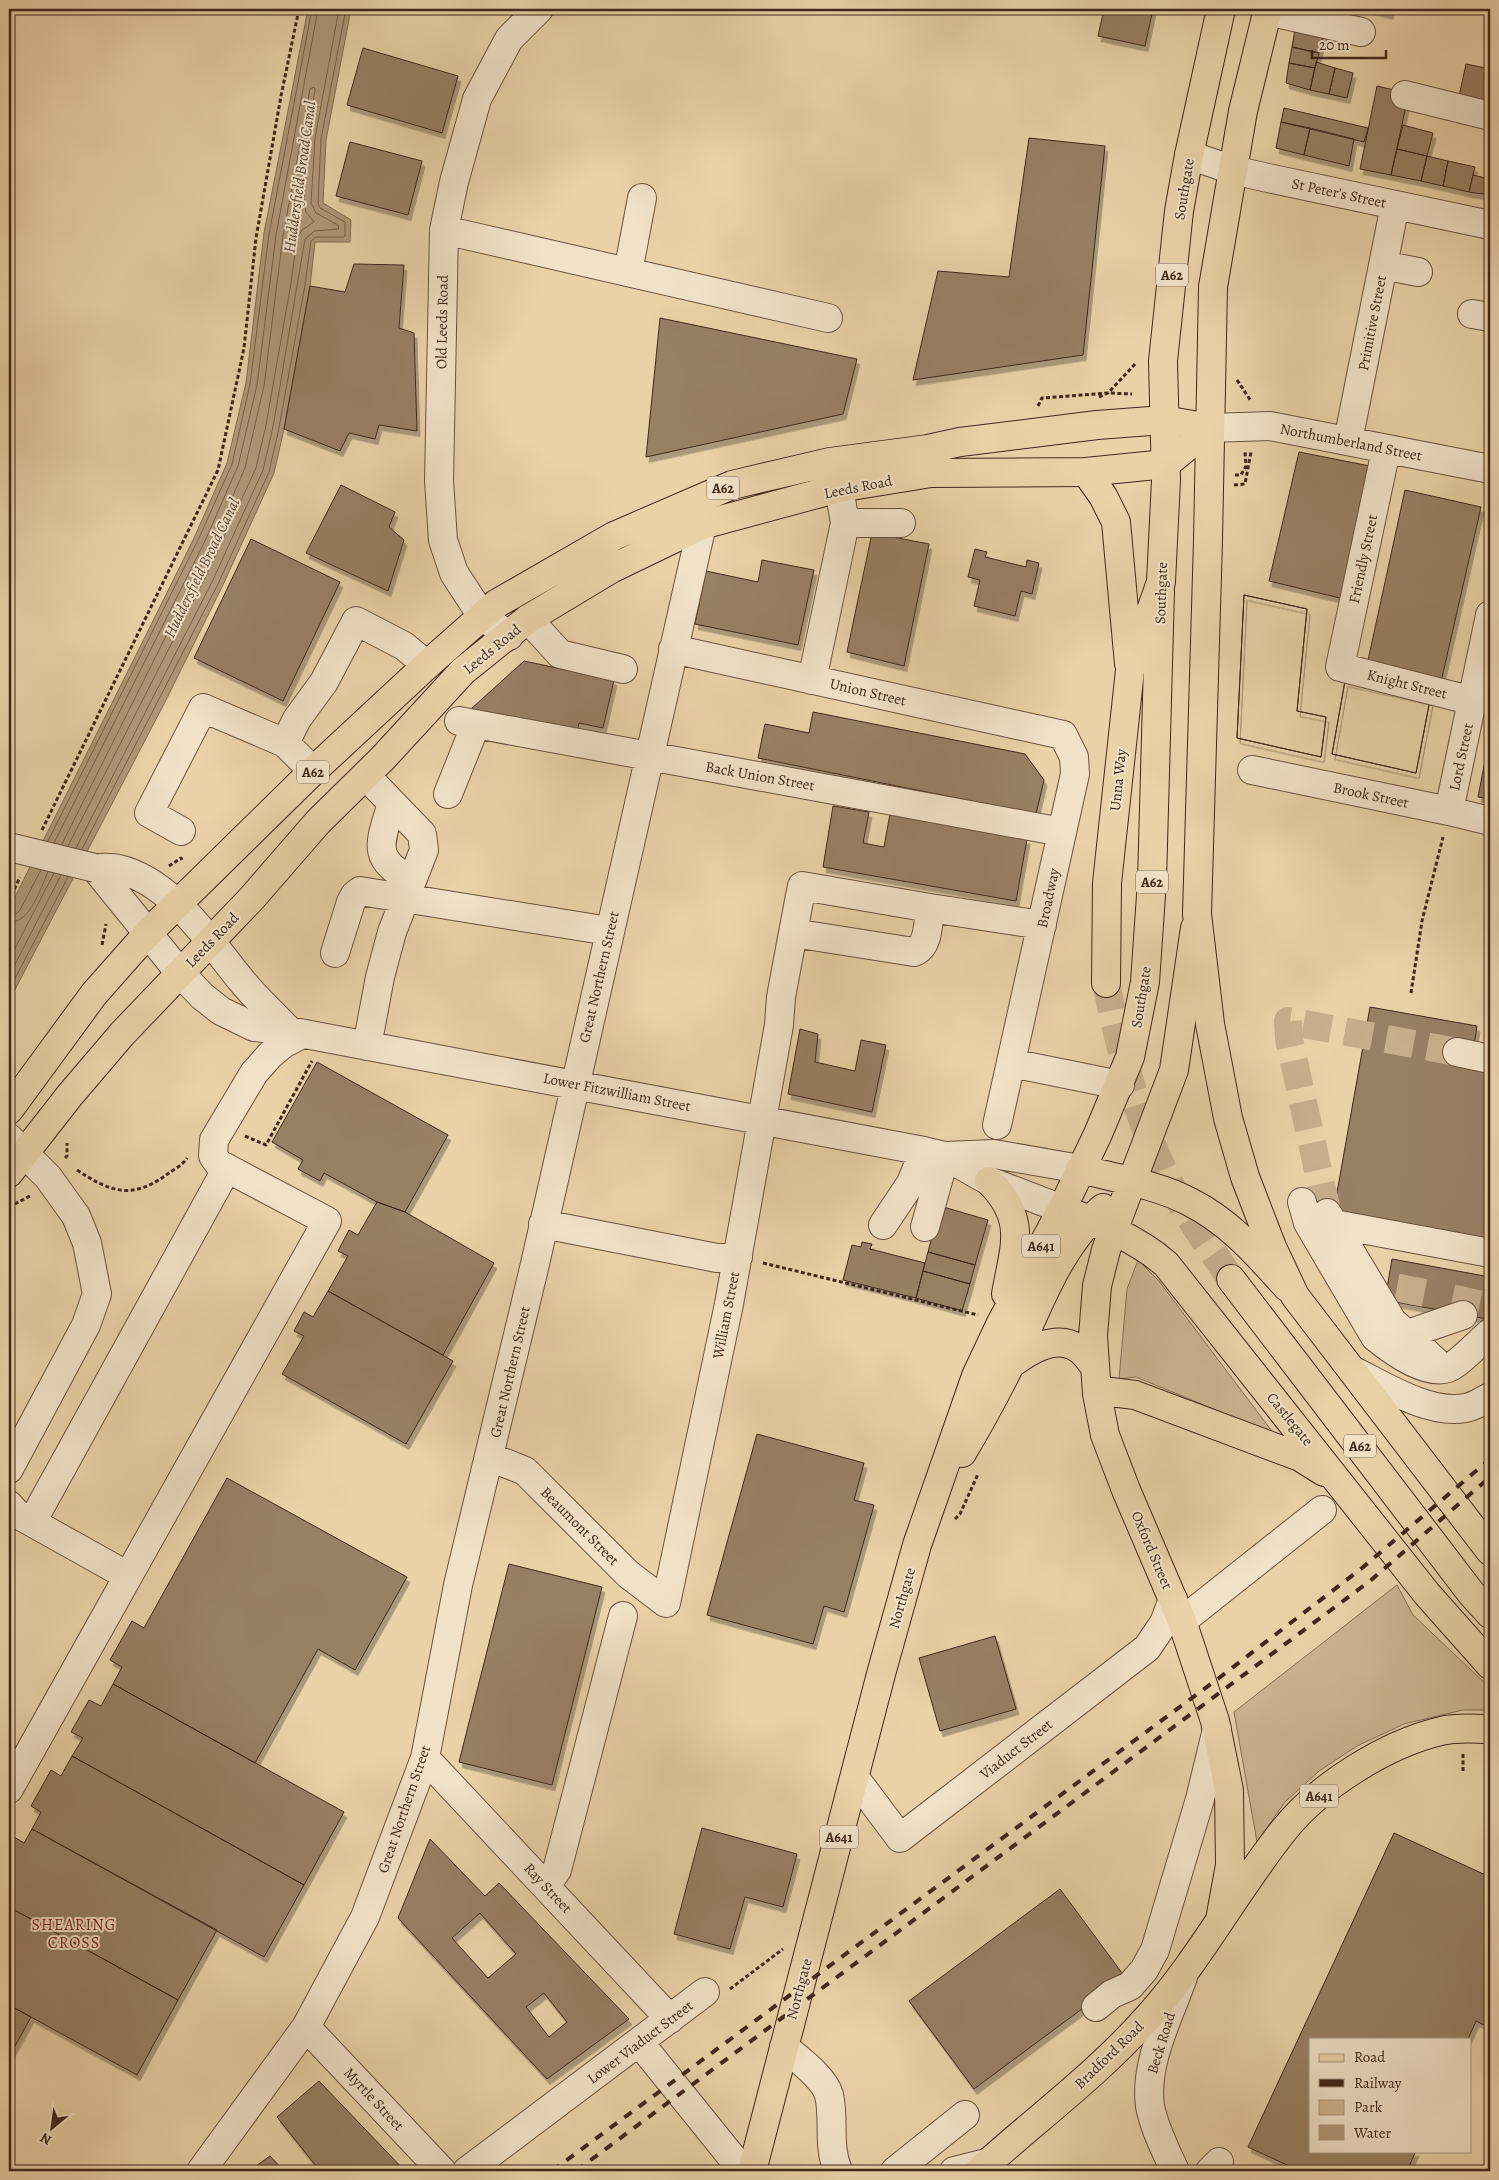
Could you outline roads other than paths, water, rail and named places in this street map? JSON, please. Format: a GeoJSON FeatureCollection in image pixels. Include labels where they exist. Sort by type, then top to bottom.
{"type":"FeatureCollection","features":[{"type":"Feature","properties":{"kind":"main road","name":"Southgate"},"geometry":{"type":"LineString","coordinates":[[1080,1169],[1120,1085],[1130,1058],[1145,982],[1152,881],[1166,464],[1163,361],[1180,211],[1189,155],[1221,9]]}},
{"type":"Feature","properties":{"kind":"main road","name":"A62"},"geometry":{"type":"LineString","coordinates":[[1132,1182],[1174,1070],[1197,914],[1213,287],[1243,111],[1267,10]]}},
{"type":"Feature","properties":{"kind":"main road","name":"A62"},"geometry":{"type":"LineString","coordinates":[[1164,420],[1210,428]]}},
{"type":"Feature","properties":{"kind":"main road","name":"Leeds Road"},"geometry":{"type":"LineString","coordinates":[[9,1110],[94,994],[148,933],[313,771],[496,604],[614,536],[732,485],[830,462],[928,449],[960,442],[1164,420]]}},
{"type":"Feature","properties":{"kind":"main road"},"geometry":{"type":"LineString","coordinates":[[1166,464],[1210,428]]}},
{"type":"Feature","properties":{"kind":"main road","name":"Leeds Road"},"geometry":{"type":"LineString","coordinates":[[14,1155],[70,1095],[116,1041],[252,898],[318,822],[366,776],[463,671],[519,628],[611,569],[702,525],[835,490],[931,474],[1086,472],[1166,464]]}},
{"type":"Feature","properties":{"kind":"main road","name":"A62"},"geometry":{"type":"LineString","coordinates":[[1086,472],[1103,496],[1116,522],[1130,670]]}},
{"type":"Feature","properties":{"kind":"main road","name":"Unna Way"},"geometry":{"type":"LineString","coordinates":[[1106,983],[1107,883],[1130,670],[1161,582]]}},
{"type":"Feature","properties":{"kind":"main road","name":"A62"},"geometry":{"type":"LineString","coordinates":[[1197,914],[1210,1024],[1228,1118],[1251,1194],[1272,1247],[1295,1296]]}},
{"type":"Feature","properties":{"kind":"main road","name":"A62"},"geometry":{"type":"LineString","coordinates":[[1080,1169],[1181,1197],[1221,1221],[1249,1244],[1295,1296],[1490,1551]]}},
{"type":"Feature","properties":{"kind":"main road","name":"Northgate"},"geometry":{"type":"LineString","coordinates":[[784,2047],[881,1674],[917,1545],[935,1498],[976,1376],[1001,1323],[1062,1209],[1080,1169]]}},
{"type":"Feature","properties":{"kind":"main road"},"geometry":{"type":"LineString","coordinates":[[989,1181],[1006,1202],[1016,1224],[1017,1235],[1001,1323]]}},
{"type":"Feature","properties":{"kind":"main road","name":"A641"},"geometry":{"type":"LineString","coordinates":[[935,1498],[990,1406],[1056,1269],[1089,1220],[1132,1182]]}},
{"type":"Feature","properties":{"kind":"main road","name":"Oxford Street"},"geometry":{"type":"LineString","coordinates":[[1132,1182],[1114,1230],[1097,1286],[1093,1336],[1097,1394],[1105,1434],[1126,1490],[1177,1610],[1217,1730],[1229,1790],[1230,1865],[1220,1920]]}},
{"type":"Feature","properties":{"kind":"main road","name":"Castlegate"},"geometry":{"type":"LineString","coordinates":[[1062,1209],[1114,1230],[1140,1245],[1166,1264],[1427,1594],[1490,1665]]}},
{"type":"Feature","properties":{"kind":"main road","name":"A62"},"geometry":{"type":"LineString","coordinates":[[1231,1279],[1471,1593],[1490,1614]]}},
{"type":"Feature","properties":{"kind":"main road"},"geometry":{"type":"LineString","coordinates":[[1011,1364],[1034,1349],[1056,1342],[1066,1343],[1080,1349],[1094,1367]]}},
{"type":"Feature","properties":{"kind":"main road"},"geometry":{"type":"LineString","coordinates":[[1097,1394],[1111,1392],[1135,1394],[1300,1457],[1338,1481]]}},
{"type":"Feature","properties":{"kind":"main road","name":"A641"},"geometry":{"type":"LineString","coordinates":[[1220,1920],[1285,1829],[1330,1785],[1388,1750],[1442,1731],[1490,1729]]}},
{"type":"Feature","properties":{"kind":"main road","name":"Bradford Road"},"geometry":{"type":"LineString","coordinates":[[984,2166],[1103,2063],[1149,2016],[1185,1973],[1220,1920]]}},
{"type":"Feature","properties":{"kind":"main road","name":"A641"},"geometry":{"type":"LineString","coordinates":[[752,2171],[784,2047]]}},
{"type":"Feature","properties":{"kind":"street","name":"Old Leeds Road"},"geometry":{"type":"LineString","coordinates":[[539,9],[509,40],[477,99],[454,182],[444,230],[450,404],[440,481],[443,540],[454,573],[482,616],[519,628],[560,654],[623,669]]}},
{"type":"Feature","properties":{"kind":"street"},"geometry":{"type":"LineString","coordinates":[[1267,10],[1361,32]]}},
{"type":"Feature","properties":{"kind":"street"},"geometry":{"type":"LineString","coordinates":[[1405,95],[1490,116]]}},
{"type":"Feature","properties":{"kind":"street","name":"St Peter's Street"},"geometry":{"type":"LineString","coordinates":[[1189,155],[1233,170],[1490,225]]}},
{"type":"Feature","properties":{"kind":"street"},"geometry":{"type":"LineString","coordinates":[[628,272],[642,198]]}},
{"type":"Feature","properties":{"kind":"street","name":"Primitive Street"},"geometry":{"type":"LineString","coordinates":[[1348,442],[1395,205]]}},
{"type":"Feature","properties":{"kind":"street"},"geometry":{"type":"LineString","coordinates":[[444,230],[828,318]]}},
{"type":"Feature","properties":{"kind":"street"},"geometry":{"type":"LineString","coordinates":[[1383,265],[1418,272]]}},
{"type":"Feature","properties":{"kind":"street","name":"Northumberland Street"},"geometry":{"type":"LineString","coordinates":[[1210,428],[1270,426],[1490,469]]}},
{"type":"Feature","properties":{"kind":"street","name":"Friendly Street"},"geometry":{"type":"LineString","coordinates":[[1340,667],[1386,450]]}},
{"type":"Feature","properties":{"kind":"street"},"geometry":{"type":"LineString","coordinates":[[804,678],[845,523],[835,490]]}},
{"type":"Feature","properties":{"kind":"street"},"geometry":{"type":"LineString","coordinates":[[804,678],[835,490]]}},
{"type":"Feature","properties":{"kind":"street"},"geometry":{"type":"LineString","coordinates":[[845,523],[901,523]]}},
{"type":"Feature","properties":{"kind":"street","name":"Great Northern Street"},"geometry":{"type":"LineString","coordinates":[[201,2171],[306,2027],[366,1917],[425,1758],[458,1585],[544,1224],[702,525]]}},
{"type":"Feature","properties":{"kind":"street","name":"Lord Street"},"geometry":{"type":"LineString","coordinates":[[1449,811],[1490,615]]}},
{"type":"Feature","properties":{"kind":"street"},"geometry":{"type":"LineString","coordinates":[[285,743],[297,719],[324,682],[356,621],[404,646],[427,665]]}},
{"type":"Feature","properties":{"kind":"street","name":"Union Street"},"geometry":{"type":"LineString","coordinates":[[673,649],[1063,736]]}},
{"type":"Feature","properties":{"kind":"street","name":"Knight Street"},"geometry":{"type":"LineString","coordinates":[[1340,667],[1473,701]]}},
{"type":"Feature","properties":{"kind":"street"},"geometry":{"type":"LineString","coordinates":[[181,831],[149,813],[203,708],[285,743],[313,771]]}},
{"type":"Feature","properties":{"kind":"street","name":"Back Union Street"},"geometry":{"type":"LineString","coordinates":[[448,794],[467,722],[1062,832]]}},
{"type":"Feature","properties":{"kind":"street","name":"Broadway"},"geometry":{"type":"LineString","coordinates":[[997,1125],[1075,774],[1074,757],[1063,736]]}},
{"type":"Feature","properties":{"kind":"street","name":"Brook Street"},"geometry":{"type":"LineString","coordinates":[[1252,770],[1490,821]]}},
{"type":"Feature","properties":{"kind":"street"},"geometry":{"type":"LineString","coordinates":[[366,776],[422,834],[424,850],[392,932],[380,976],[367,1046]]}},
{"type":"Feature","properties":{"kind":"street"},"geometry":{"type":"LineString","coordinates":[[392,803],[383,835],[382,854],[386,863],[398,873],[408,889]]}},
{"type":"Feature","properties":{"kind":"street"},"geometry":{"type":"LineString","coordinates":[[9,847],[95,868],[117,868],[132,873],[151,884],[178,903],[243,982],[305,1034],[283,1044],[260,1067],[214,1140],[213,1156],[219,1164],[327,1221],[9,1789]]}},
{"type":"Feature","properties":{"kind":"street","name":"Lower Fitzwilliam Street"},"geometry":{"type":"LineString","coordinates":[[95,868],[180,973],[202,996],[221,1011],[254,1027],[305,1034],[575,1084],[934,1154],[994,1154],[1080,1169]]}},
{"type":"Feature","properties":{"kind":"street","name":"William Street"},"geometry":{"type":"LineString","coordinates":[[666,1603],[738,1257],[778,1025],[781,997],[802,886],[930,908]]}},
{"type":"Feature","properties":{"kind":"street"},"geometry":{"type":"LineString","coordinates":[[335,953],[355,895],[360,891],[408,889],[609,931]]}},
{"type":"Feature","properties":{"kind":"street"},"geometry":{"type":"LineString","coordinates":[[793,933],[914,952],[924,944],[930,908],[1042,925]]}},
{"type":"Feature","properties":{"kind":"street"},"geometry":{"type":"LineString","coordinates":[[1456,1052],[1490,1059]]}},
{"type":"Feature","properties":{"kind":"street"},"geometry":{"type":"LineString","coordinates":[[1011,1063],[1120,1085]]}},
{"type":"Feature","properties":{"kind":"street"},"geometry":{"type":"LineString","coordinates":[[883,1224],[911,1183],[934,1154]]}},
{"type":"Feature","properties":{"kind":"street"},"geometry":{"type":"LineString","coordinates":[[925,1227],[934,1154]]}},
{"type":"Feature","properties":{"kind":"street","name":"Lower Fitzwilliam Street"},"geometry":{"type":"LineString","coordinates":[[934,1154],[989,1181],[1062,1209]]}},
{"type":"Feature","properties":{"kind":"street"},"geometry":{"type":"LineString","coordinates":[[9,1469],[86,1325],[98,1294],[87,1243],[76,1216],[48,1177],[14,1155]]}},
{"type":"Feature","properties":{"kind":"street"},"geometry":{"type":"LineString","coordinates":[[32,1522],[228,1168]]}},
{"type":"Feature","properties":{"kind":"street"},"geometry":{"type":"LineString","coordinates":[[1321,1212],[1418,1251],[1480,1259]]}},
{"type":"Feature","properties":{"kind":"street"},"geometry":{"type":"LineString","coordinates":[[1321,1212],[1434,1361],[1450,1368]]}},
{"type":"Feature","properties":{"kind":"street"},"geometry":{"type":"LineString","coordinates":[[1321,1212],[1308,1223],[1374,1337],[1391,1350],[1420,1365],[1439,1370],[1450,1368],[1490,1333]]}},
{"type":"Feature","properties":{"kind":"street"},"geometry":{"type":"LineString","coordinates":[[544,1224],[717,1258],[738,1257]]}},
{"type":"Feature","properties":{"kind":"street"},"geometry":{"type":"LineString","coordinates":[[1402,1320],[1463,1315]]}},
{"type":"Feature","properties":{"kind":"street"},"geometry":{"type":"LineString","coordinates":[[1352,1370],[1423,1403],[1446,1409],[1467,1408],[1490,1397]]}},
{"type":"Feature","properties":{"kind":"street","name":"Beaumont Street"},"geometry":{"type":"LineString","coordinates":[[490,1457],[525,1471],[628,1574],[666,1603]]}},
{"type":"Feature","properties":{"kind":"street"},"geometry":{"type":"LineString","coordinates":[[9,1505],[17,1514],[128,1576]]}},
{"type":"Feature","properties":{"kind":"street"},"geometry":{"type":"LineString","coordinates":[[1177,1610],[1322,1510]]}},
{"type":"Feature","properties":{"kind":"street","name":"Viaduct Street"},"geometry":{"type":"LineString","coordinates":[[855,1778],[900,1838],[1147,1648],[1164,1623],[1177,1610]]}},
{"type":"Feature","properties":{"kind":"street"},"geometry":{"type":"LineString","coordinates":[[546,1886],[557,1870],[623,1616]]}},
{"type":"Feature","properties":{"kind":"street"},"geometry":{"type":"LineString","coordinates":[[1096,2007],[1112,1994],[1130,1986],[1144,1970],[1155,1950],[1192,1828],[1217,1730]]}},
{"type":"Feature","properties":{"kind":"street","name":"Ray Street"},"geometry":{"type":"LineString","coordinates":[[425,1758],[670,2019]]}},
{"type":"Feature","properties":{"kind":"street","name":"Beck Road"},"geometry":{"type":"LineString","coordinates":[[1175,2171],[1162,2144],[1150,2106],[1150,2072],[1185,1973]]}},
{"type":"Feature","properties":{"kind":"street","name":"Lower Viaduct Street"},"geometry":{"type":"LineString","coordinates":[[467,2171],[706,1992]]}},
{"type":"Feature","properties":{"kind":"street","name":"Myrtle Street"},"geometry":{"type":"LineString","coordinates":[[306,2027],[442,2171]]}},
{"type":"Feature","properties":{"kind":"street"},"geometry":{"type":"LineString","coordinates":[[639,2042],[743,2171]]}},
{"type":"Feature","properties":{"kind":"street"},"geometry":{"type":"LineString","coordinates":[[784,2047],[811,2069],[828,2093],[835,2164]]}},
{"type":"Feature","properties":{"kind":"street"},"geometry":{"type":"LineString","coordinates":[[895,2171],[965,2115]]}},
{"type":"Feature","properties":{"kind":"street"},"geometry":{"type":"LineString","coordinates":[[835,2164],[853,2138]]}},
{"type":"Feature","properties":{"kind":"street"},"geometry":{"type":"LineString","coordinates":[[954,2171],[984,2166]]}},
{"type":"Feature","properties":{"kind":"water","name":"Huddersfield Broad Canal"},"geometry":{"type":"Polygon","coordinates":[[[308,9],[351,9],[326,140],[323,203],[351,220],[350,242],[315,242],[310,286],[284,429],[274,473],[222,587],[164,704],[9,1001],[9,909],[195,536],[227,463],[246,383],[264,233],[308,9]]]}},
{"type":"Feature","properties":{"kind":"tunnel"},"geometry":{"type":"LineString","coordinates":[[1106,983],[1130,1081],[1155,1153],[1181,1202],[1231,1279]]}},
{"type":"Feature","properties":{"kind":"tunnel"},"geometry":{"type":"LineString","coordinates":[[1327,1211],[1289,1039],[1288,1021],[1457,1052]]}},
{"type":"Feature","properties":{"kind":"tunnel"},"geometry":{"type":"LineString","coordinates":[[1408,1304],[1416,1263]]}},
{"type":"Feature","properties":{"kind":"tunnel"},"geometry":{"type":"LineString","coordinates":[[1463,1315],[1472,1274]]}},
{"type":"Feature","properties":{"kind":"railway"},"geometry":{"type":"LineString","coordinates":[[552,2171],[1219,1678],[1362,1568],[1490,1459]]}},
{"type":"Feature","properties":{"kind":"railway"},"geometry":{"type":"LineString","coordinates":[[576,2171],[1370,1581],[1490,1477]]}},
{"type":"Feature","properties":{"kind":"district","name":"SHEARING CROSS"},"geometry":{"type":"Point","coordinates":[74,1934]}}]}
